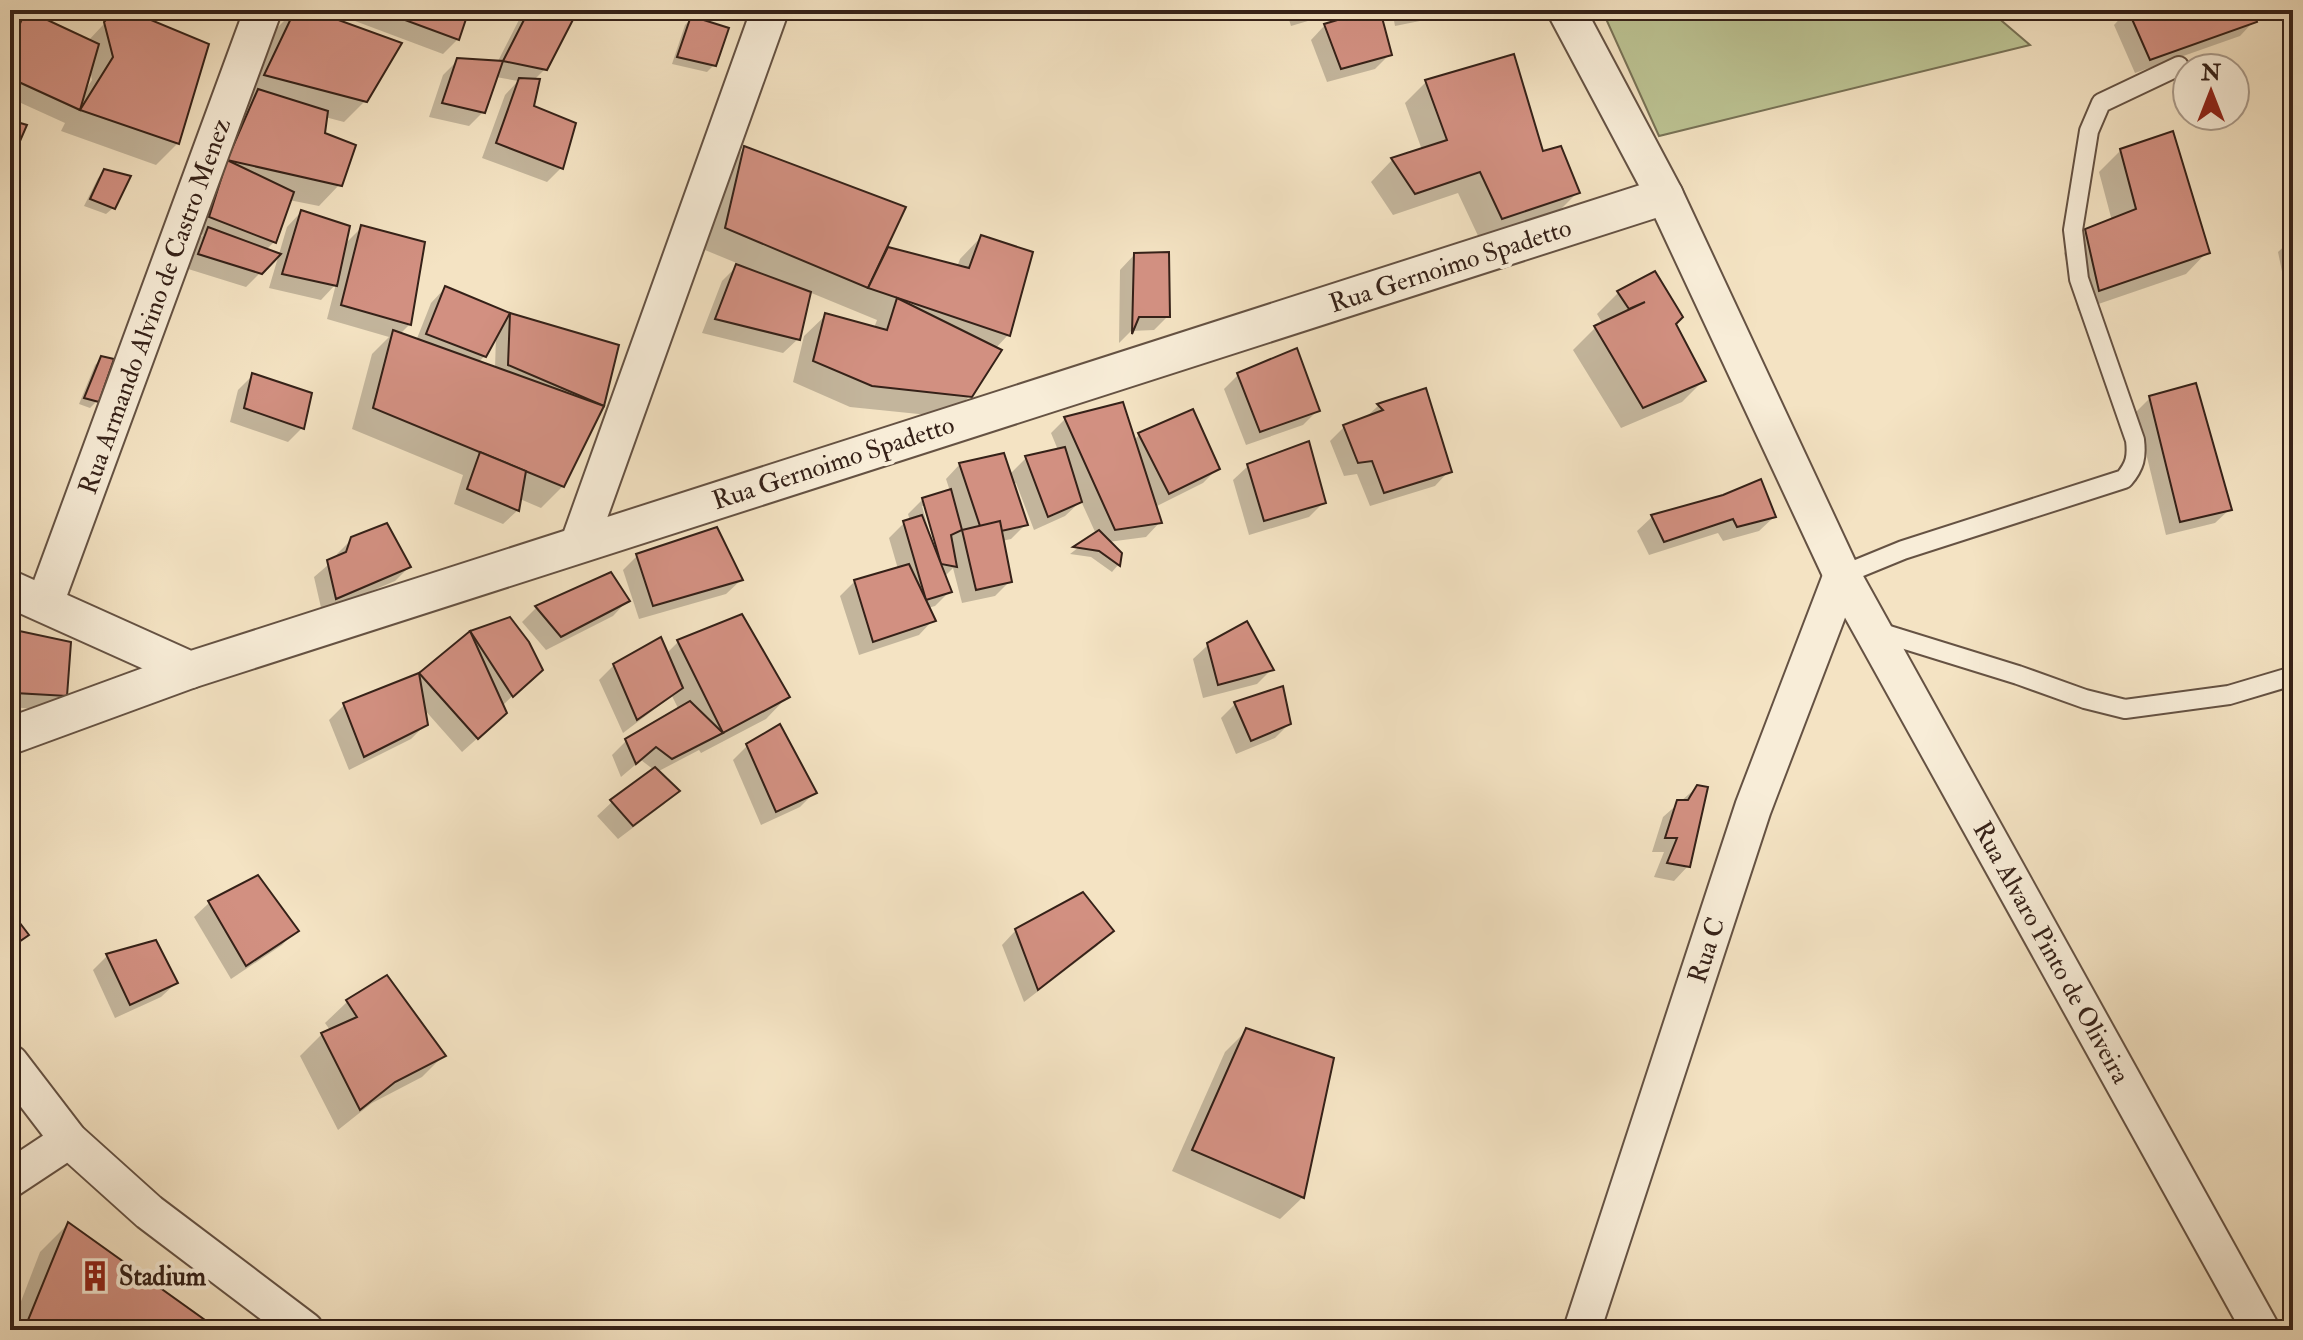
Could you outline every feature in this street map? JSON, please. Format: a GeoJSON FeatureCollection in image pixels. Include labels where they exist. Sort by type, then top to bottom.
{"type":"FeatureCollection","features":[{"type":"Feature","properties":{"kind":"street","name":"Rua Armando Alvino de Castro Menez"},"geometry":{"type":"LineString","coordinates":[[45,603],[263,10]]}},
{"type":"Feature","properties":{"kind":"street"},"geometry":{"type":"LineString","coordinates":[[579,543],[770,10]]}},
{"type":"Feature","properties":{"kind":"street","name":"Rua Alvaro Pinto de Oliveira"},"geometry":{"type":"LineString","coordinates":[[1566,10],[1665,196],[1842,575],[2261,1330]]}},
{"type":"Feature","properties":{"kind":"street","name":"Rua Gernoimo Spadetto"},"geometry":{"type":"LineString","coordinates":[[10,736],[190,670],[579,543],[1665,196]]}},
{"type":"Feature","properties":{"kind":"street","name":"Rua C"},"geometry":{"type":"LineString","coordinates":[[1582,1330],[1753,808],[1842,575]]}},
{"type":"Feature","properties":{"kind":"street"},"geometry":{"type":"LineString","coordinates":[[10,589],[190,670]]}},
{"type":"Feature","properties":{"kind":"street"},"geometry":{"type":"LineString","coordinates":[[10,1063],[69,1140],[149,1212],[305,1330]]}},
{"type":"Feature","properties":{"kind":"street"},"geometry":{"type":"LineString","coordinates":[[10,1179],[69,1140]]}},
{"type":"Feature","properties":{"kind":"lane"},"geometry":{"type":"LineString","coordinates":[[1842,575],[1903,550],[2124,479],[2133,468],[2135,440],[2079,279],[2073,230],[2089,131],[2101,103],[2171,70]]}},
{"type":"Feature","properties":{"kind":"lane"},"geometry":{"type":"LineString","coordinates":[[1874,631],[2125,709],[2229,695],[2293,676]]}},
{"type":"Feature","properties":{"kind":"green space"},"geometry":{"type":"Polygon","coordinates":[[[1602,10],[1989,10],[2030,45],[1659,136],[1602,10]]]}},
{"type":"Feature","properties":{"kind":"building"},"geometry":{"type":"Polygon","coordinates":[[[10,10],[26,10],[10,46],[10,10]]]}},
{"type":"Feature","properties":{"kind":"building"},"geometry":{"type":"Polygon","coordinates":[[[26,10],[99,44],[80,110],[10,78],[10,46],[26,10]]]}},
{"type":"Feature","properties":{"kind":"building"},"geometry":{"type":"Polygon","coordinates":[[[115,10],[127,10],[209,44],[179,144],[80,110],[113,57],[104,22],[115,10]]]}},
{"type":"Feature","properties":{"kind":"building"},"geometry":{"type":"Polygon","coordinates":[[[295,10],[311,10],[402,43],[367,102],[264,75],[295,10]]]}},
{"type":"Feature","properties":{"kind":"building"},"geometry":{"type":"Polygon","coordinates":[[[378,10],[469,10],[459,40],[378,10]]]}},
{"type":"Feature","properties":{"kind":"building"},"geometry":{"type":"Polygon","coordinates":[[[529,10],[578,10],[547,70],[503,61],[529,10]]]}},
{"type":"Feature","properties":{"kind":"building"},"geometry":{"type":"Polygon","coordinates":[[[1380,10],[1392,55],[1341,69],[1324,24],[1380,10]]]}},
{"type":"Feature","properties":{"kind":"building"},"geometry":{"type":"Polygon","coordinates":[[[2128,10],[2253,10],[2257,22],[2150,60],[2128,10]]]}},
{"type":"Feature","properties":{"kind":"building"},"geometry":{"type":"Polygon","coordinates":[[[691,16],[729,28],[716,66],[677,57],[691,16]]]}},
{"type":"Feature","properties":{"kind":"building"},"geometry":{"type":"Polygon","coordinates":[[[1514,54],[1543,151],[1561,146],[1580,193],[1502,219],[1480,172],[1415,194],[1391,158],[1447,140],[1425,80],[1514,54]]]}},
{"type":"Feature","properties":{"kind":"building"},"geometry":{"type":"Polygon","coordinates":[[[457,58],[503,61],[485,113],[442,103],[457,58]]]}},
{"type":"Feature","properties":{"kind":"building"},"geometry":{"type":"Polygon","coordinates":[[[519,78],[540,79],[534,106],[576,123],[563,169],[496,143],[519,78]]]}},
{"type":"Feature","properties":{"kind":"building"},"geometry":{"type":"Polygon","coordinates":[[[258,89],[328,111],[325,133],[356,145],[342,186],[227,160],[258,89]]]}},
{"type":"Feature","properties":{"kind":"building"},"geometry":{"type":"Polygon","coordinates":[[[10,120],[27,125],[10,164],[10,120]]]}},
{"type":"Feature","properties":{"kind":"building"},"geometry":{"type":"Polygon","coordinates":[[[2173,132],[2210,253],[2099,291],[2085,229],[2136,209],[2120,149],[2173,132]]]}},
{"type":"Feature","properties":{"kind":"building"},"geometry":{"type":"Polygon","coordinates":[[[744,146],[906,207],[868,288],[725,228],[744,146]]]}},
{"type":"Feature","properties":{"kind":"building"},"geometry":{"type":"Polygon","coordinates":[[[227,160],[294,192],[276,243],[209,217],[227,160]]]}},
{"type":"Feature","properties":{"kind":"building"},"geometry":{"type":"Polygon","coordinates":[[[104,169],[131,176],[115,209],[90,199],[104,169]]]}},
{"type":"Feature","properties":{"kind":"building"},"geometry":{"type":"Polygon","coordinates":[[[301,210],[350,226],[337,286],[282,274],[301,210]]]}},
{"type":"Feature","properties":{"kind":"building"},"geometry":{"type":"Polygon","coordinates":[[[361,225],[425,242],[411,325],[341,305],[361,225]]]}},
{"type":"Feature","properties":{"kind":"building"},"geometry":{"type":"Polygon","coordinates":[[[208,227],[281,254],[262,274],[198,254],[208,227]]]}},
{"type":"Feature","properties":{"kind":"building"},"geometry":{"type":"Polygon","coordinates":[[[981,235],[1033,252],[1010,336],[868,288],[888,247],[969,268],[981,235]]]}},
{"type":"Feature","properties":{"kind":"building"},"geometry":{"type":"Polygon","coordinates":[[[1169,252],[1170,317],[1139,317],[1132,334],[1134,253],[1169,252]]]}},
{"type":"Feature","properties":{"kind":"building"},"geometry":{"type":"Polygon","coordinates":[[[736,264],[811,292],[800,340],[715,319],[736,264]]]}},
{"type":"Feature","properties":{"kind":"building"},"geometry":{"type":"Polygon","coordinates":[[[1655,271],[1683,317],[1676,324],[1706,381],[1643,408],[1594,326],[1645,302],[1629,309],[1617,291],[1655,271]]]}},
{"type":"Feature","properties":{"kind":"building"},"geometry":{"type":"Polygon","coordinates":[[[445,286],[510,313],[486,357],[426,334],[445,286]]]}},
{"type":"Feature","properties":{"kind":"building"},"geometry":{"type":"Polygon","coordinates":[[[897,298],[1002,350],[972,397],[872,386],[813,361],[825,313],[887,330],[897,298]]]}},
{"type":"Feature","properties":{"kind":"building"},"geometry":{"type":"Polygon","coordinates":[[[510,313],[619,345],[604,406],[508,365],[510,313]]]}},
{"type":"Feature","properties":{"kind":"building"},"geometry":{"type":"Polygon","coordinates":[[[393,330],[604,406],[564,487],[373,408],[393,330]]]}},
{"type":"Feature","properties":{"kind":"building"},"geometry":{"type":"Polygon","coordinates":[[[1297,348],[1320,411],[1260,432],[1237,373],[1297,348]]]}},
{"type":"Feature","properties":{"kind":"building"},"geometry":{"type":"Polygon","coordinates":[[[101,356],[114,359],[99,402],[84,398],[101,356]]]}},
{"type":"Feature","properties":{"kind":"building"},"geometry":{"type":"Polygon","coordinates":[[[252,373],[312,393],[304,429],[244,408],[252,373]]]}},
{"type":"Feature","properties":{"kind":"building"},"geometry":{"type":"Polygon","coordinates":[[[2196,383],[2232,510],[2180,522],[2149,396],[2196,383]]]}},
{"type":"Feature","properties":{"kind":"building"},"geometry":{"type":"Polygon","coordinates":[[[1426,388],[1452,472],[1384,493],[1372,461],[1358,463],[1343,425],[1383,410],[1377,404],[1426,388]]]}},
{"type":"Feature","properties":{"kind":"building"},"geometry":{"type":"Polygon","coordinates":[[[1123,402],[1162,523],[1115,530],[1064,417],[1123,402]]]}},
{"type":"Feature","properties":{"kind":"building"},"geometry":{"type":"Polygon","coordinates":[[[1193,409],[1220,469],[1169,494],[1138,433],[1193,409]]]}},
{"type":"Feature","properties":{"kind":"building"},"geometry":{"type":"Polygon","coordinates":[[[1309,441],[1326,503],[1264,521],[1247,464],[1309,441]]]}},
{"type":"Feature","properties":{"kind":"building"},"geometry":{"type":"Polygon","coordinates":[[[1065,447],[1082,502],[1048,517],[1025,456],[1065,447]]]}},
{"type":"Feature","properties":{"kind":"building"},"geometry":{"type":"Polygon","coordinates":[[[480,452],[526,471],[519,511],[467,489],[480,452]]]}},
{"type":"Feature","properties":{"kind":"building"},"geometry":{"type":"Polygon","coordinates":[[[1004,453],[1028,525],[983,535],[959,463],[1004,453]]]}},
{"type":"Feature","properties":{"kind":"building"},"geometry":{"type":"Polygon","coordinates":[[[1761,479],[1776,517],[1737,527],[1733,519],[1664,542],[1651,515],[1723,495],[1761,479]]]}},
{"type":"Feature","properties":{"kind":"building"},"geometry":{"type":"Polygon","coordinates":[[[951,489],[962,530],[951,535],[957,567],[941,564],[922,498],[951,489]]]}},
{"type":"Feature","properties":{"kind":"building"},"geometry":{"type":"Polygon","coordinates":[[[922,515],[952,592],[926,600],[903,521],[922,515]]]}},
{"type":"Feature","properties":{"kind":"building"},"geometry":{"type":"Polygon","coordinates":[[[1000,521],[1012,582],[976,590],[962,530],[1000,521]]]}},
{"type":"Feature","properties":{"kind":"building"},"geometry":{"type":"Polygon","coordinates":[[[387,523],[411,567],[336,599],[327,560],[346,552],[351,537],[387,523]]]}},
{"type":"Feature","properties":{"kind":"building"},"geometry":{"type":"Polygon","coordinates":[[[717,527],[743,580],[653,606],[636,554],[717,527]]]}},
{"type":"Feature","properties":{"kind":"building"},"geometry":{"type":"Polygon","coordinates":[[[1099,530],[1122,553],[1120,566],[1099,551],[1073,547],[1099,530]]]}},
{"type":"Feature","properties":{"kind":"building"},"geometry":{"type":"Polygon","coordinates":[[[909,564],[936,621],[873,642],[854,580],[909,564]]]}},
{"type":"Feature","properties":{"kind":"building"},"geometry":{"type":"Polygon","coordinates":[[[611,572],[630,601],[561,637],[535,606],[611,572]]]}},
{"type":"Feature","properties":{"kind":"building"},"geometry":{"type":"Polygon","coordinates":[[[742,614],[790,697],[723,733],[677,640],[742,614]]]}},
{"type":"Feature","properties":{"kind":"building"},"geometry":{"type":"Polygon","coordinates":[[[510,617],[529,642],[543,670],[513,697],[470,631],[510,617]]]}},
{"type":"Feature","properties":{"kind":"building"},"geometry":{"type":"Polygon","coordinates":[[[1247,621],[1274,670],[1218,685],[1207,643],[1247,621]]]}},
{"type":"Feature","properties":{"kind":"building"},"geometry":{"type":"Polygon","coordinates":[[[10,629],[71,642],[67,696],[15,693],[13,672],[10,671],[10,629]]]}},
{"type":"Feature","properties":{"kind":"building"},"geometry":{"type":"Polygon","coordinates":[[[470,631],[507,713],[478,739],[419,673],[470,631]]]}},
{"type":"Feature","properties":{"kind":"building"},"geometry":{"type":"Polygon","coordinates":[[[661,637],[683,688],[637,720],[613,664],[661,637]]]}},
{"type":"Feature","properties":{"kind":"building"},"geometry":{"type":"Polygon","coordinates":[[[419,673],[428,725],[364,757],[343,703],[419,673]]]}},
{"type":"Feature","properties":{"kind":"building"},"geometry":{"type":"Polygon","coordinates":[[[1283,686],[1291,724],[1251,741],[1234,702],[1283,686]]]}},
{"type":"Feature","properties":{"kind":"building"},"geometry":{"type":"Polygon","coordinates":[[[690,701],[723,733],[672,759],[656,747],[636,764],[625,739],[690,701]]]}},
{"type":"Feature","properties":{"kind":"building"},"geometry":{"type":"Polygon","coordinates":[[[780,724],[817,793],[776,812],[746,744],[780,724]]]}},
{"type":"Feature","properties":{"kind":"building"},"geometry":{"type":"Polygon","coordinates":[[[655,767],[680,791],[633,826],[610,800],[655,767]]]}},
{"type":"Feature","properties":{"kind":"building"},"geometry":{"type":"Polygon","coordinates":[[[1697,785],[1708,787],[1690,867],[1667,863],[1677,838],[1665,838],[1677,800],[1688,800],[1697,785]]]}},
{"type":"Feature","properties":{"kind":"building"},"geometry":{"type":"Polygon","coordinates":[[[258,875],[299,931],[246,966],[208,901],[258,875]]]}},
{"type":"Feature","properties":{"kind":"building"},"geometry":{"type":"Polygon","coordinates":[[[1083,892],[1114,931],[1038,990],[1015,929],[1083,892]]]}},
{"type":"Feature","properties":{"kind":"building"},"geometry":{"type":"Polygon","coordinates":[[[10,910],[29,935],[10,948],[10,910]]]}},
{"type":"Feature","properties":{"kind":"building"},"geometry":{"type":"Polygon","coordinates":[[[156,940],[178,983],[130,1005],[106,954],[156,940]]]}},
{"type":"Feature","properties":{"kind":"building"},"geometry":{"type":"Polygon","coordinates":[[[387,975],[446,1056],[395,1082],[360,1110],[321,1033],[357,1017],[346,1000],[387,975]]]}},
{"type":"Feature","properties":{"kind":"building"},"geometry":{"type":"Polygon","coordinates":[[[1246,1028],[1334,1058],[1304,1198],[1192,1150],[1246,1028]]]}},
{"type":"Feature","properties":{"kind":"building","name":"Stadium"},"geometry":{"type":"Polygon","coordinates":[[[68,1222],[219,1330],[24,1330],[68,1222]]]}},
{"type":"Feature","properties":{"kind":"place","name":"Stadium"},"geometry":{"type":"Point","coordinates":[95,1276]}}]}
